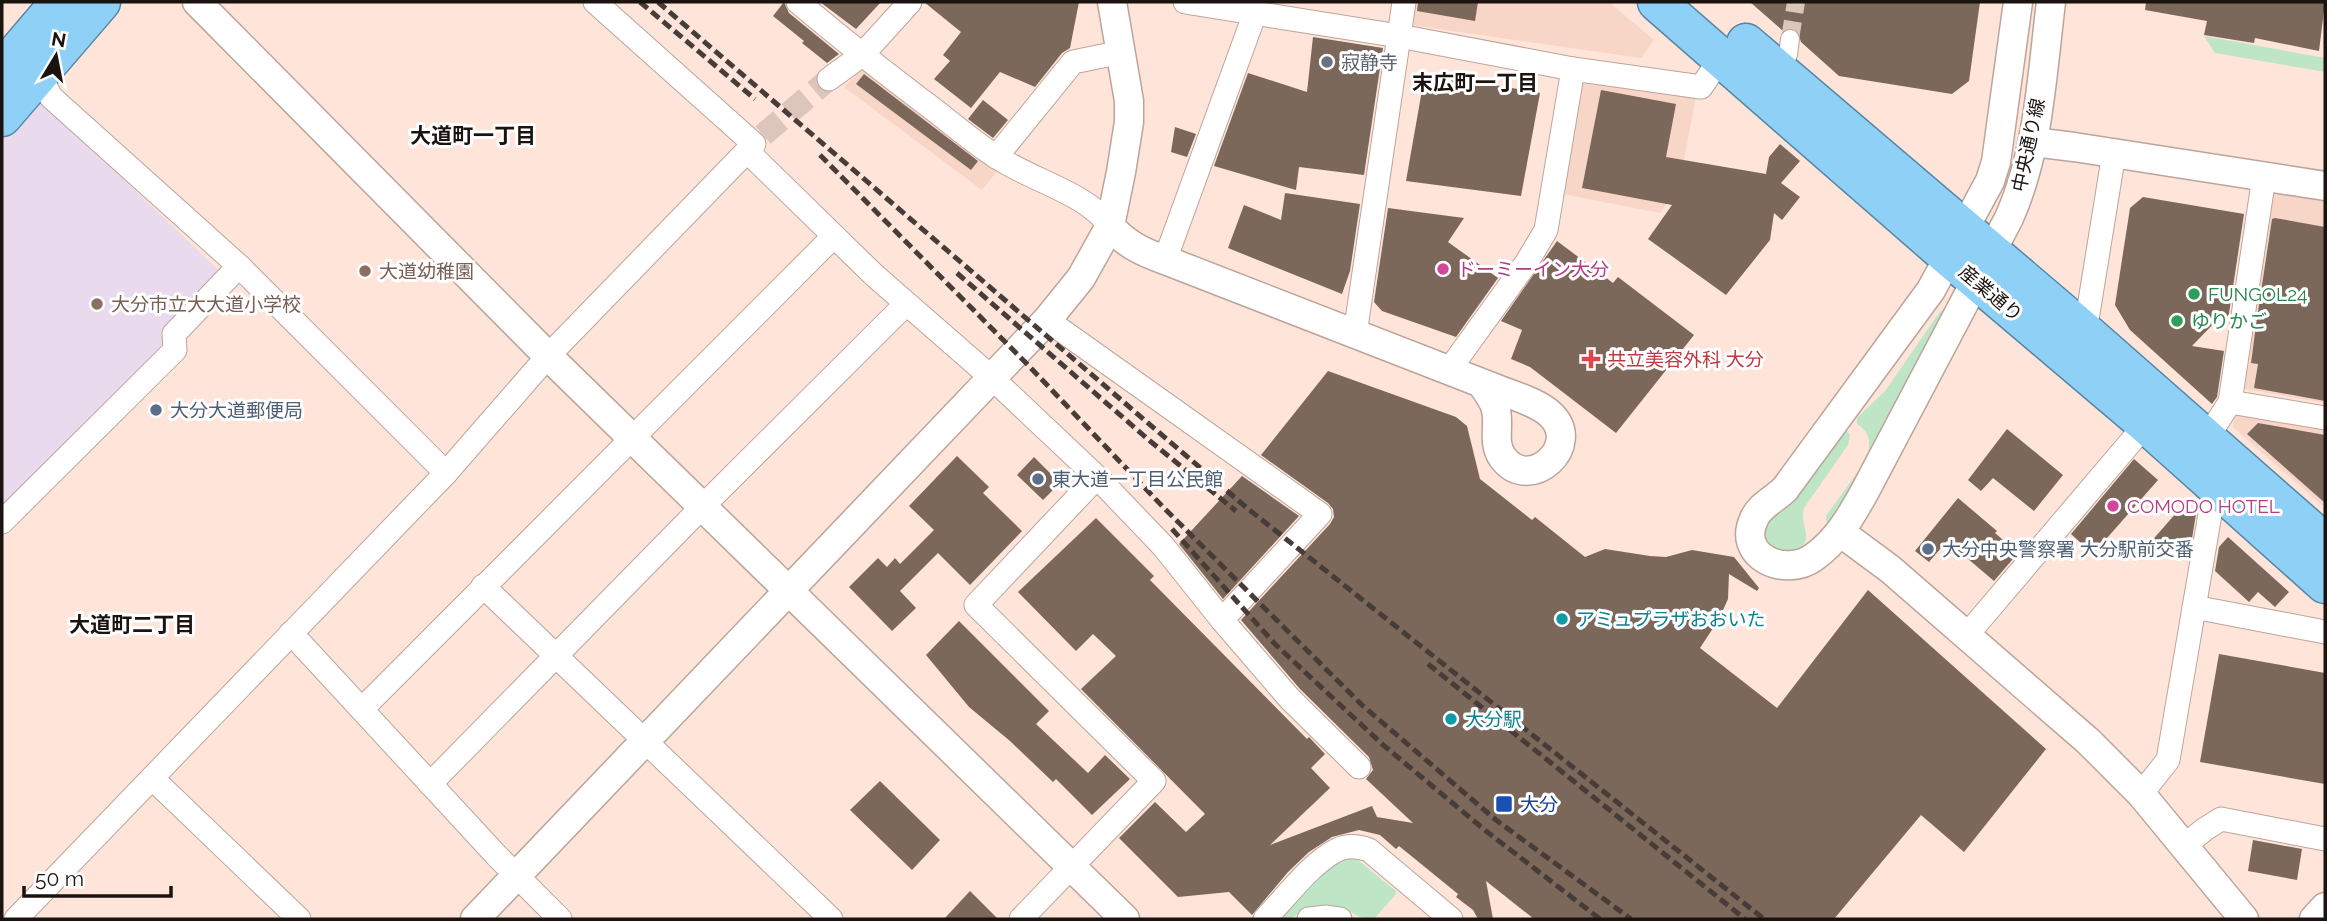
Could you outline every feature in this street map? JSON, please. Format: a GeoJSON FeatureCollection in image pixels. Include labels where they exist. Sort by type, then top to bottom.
{"type":"FeatureCollection","features":[{"type":"Feature","properties":{"kind":"highway"},"geometry":{"type":"LineString","coordinates":[[2,117],[20,72],[60,2]]}},
{"type":"Feature","properties":{"kind":"highway"},"geometry":{"type":"LineString","coordinates":[[20,72],[101,2]]}},
{"type":"Feature","properties":{"kind":"highway","name":"産業通り"},"geometry":{"type":"LineString","coordinates":[[1657,2],[1969,254],[2085,332],[2325,542]]}},
{"type":"Feature","properties":{"kind":"highway","name":"産業通り"},"geometry":{"type":"LineString","coordinates":[[1698,2],[1969,254],[2146,424],[2325,584]]}},
{"type":"Feature","properties":{"kind":"street"},"geometry":{"type":"LineString","coordinates":[[197,2],[548,356],[1125,919]]}},
{"type":"Feature","properties":{"kind":"street"},"geometry":{"type":"LineString","coordinates":[[595,2],[755,143],[834,236],[1097,477],[1163,545],[1222,620],[1290,699],[1359,767]]}},
{"type":"Feature","properties":{"kind":"street"},"geometry":{"type":"LineString","coordinates":[[797,2],[996,157],[1100,212],[1129,246],[1481,383]]}},
{"type":"Feature","properties":{"kind":"street"},"geometry":{"type":"LineString","coordinates":[[829,79],[862,55],[910,2]]}},
{"type":"Feature","properties":{"kind":"street"},"geometry":{"type":"LineString","coordinates":[[475,919],[1048,320],[1082,278],[1110,226],[1129,122],[1127,80],[1112,2]]}},
{"type":"Feature","properties":{"kind":"street"},"geometry":{"type":"LineString","coordinates":[[1185,2],[1399,36],[1573,69],[1702,86],[1722,57]]}},
{"type":"Feature","properties":{"kind":"street"},"geometry":{"type":"LineString","coordinates":[[1355,334],[1405,2]]}},
{"type":"Feature","properties":{"kind":"street","name":"中央通り線"},"geometry":{"type":"LineString","coordinates":[[1969,254],[1981,201],[1996,162],[2018,2]]}},
{"type":"Feature","properties":{"kind":"street","name":"中央通り線"},"geometry":{"type":"LineString","coordinates":[[1969,254],[2019,195],[2033,142],[2051,2]]}},
{"type":"Feature","properties":{"kind":"street"},"geometry":{"type":"LineString","coordinates":[[1165,260],[1255,13]]}},
{"type":"Feature","properties":{"kind":"street"},"geometry":{"type":"LineString","coordinates":[[996,157],[1073,62],[1122,52]]}},
{"type":"Feature","properties":{"kind":"street"},"geometry":{"type":"LineString","coordinates":[[1449,370],[1527,262],[1546,230],[1573,69]]}},
{"type":"Feature","properties":{"kind":"street"},"geometry":{"type":"LineString","coordinates":[[20,72],[239,266],[446,473]]}},
{"type":"Feature","properties":{"kind":"street"},"geometry":{"type":"LineString","coordinates":[[2033,142],[2325,187]]}},
{"type":"Feature","properties":{"kind":"street"},"geometry":{"type":"LineString","coordinates":[[16,919],[446,473],[548,356],[755,143]]}},
{"type":"Feature","properties":{"kind":"street"},"geometry":{"type":"LineString","coordinates":[[2085,332],[2114,153]]}},
{"type":"Feature","properties":{"kind":"street"},"geometry":{"type":"LineString","coordinates":[[2207,438],[2230,402],[2264,177]]}},
{"type":"Feature","properties":{"kind":"street"},"geometry":{"type":"LineString","coordinates":[[362,709],[834,236]]}},
{"type":"Feature","properties":{"kind":"street"},"geometry":{"type":"LineString","coordinates":[[1969,254],[1864,493],[1840,532],[1814,557],[1801,564],[1788,567],[1764,559],[1755,549],[1751,538],[1751,527],[1758,512],[1785,489],[1931,290],[1969,254]]}},
{"type":"Feature","properties":{"kind":"street"},"geometry":{"type":"LineString","coordinates":[[2,522],[175,349],[174,334],[239,266]]}},
{"type":"Feature","properties":{"kind":"street"},"geometry":{"type":"LineString","coordinates":[[430,784],[906,304]]}},
{"type":"Feature","properties":{"kind":"street"},"geometry":{"type":"LineString","coordinates":[[1048,320],[1320,514],[1222,620]]}},
{"type":"Feature","properties":{"kind":"street"},"geometry":{"type":"LineString","coordinates":[[2230,402],[2325,418]]}},
{"type":"Feature","properties":{"kind":"street"},"geometry":{"type":"LineString","coordinates":[[1966,636],[2146,424]]}},
{"type":"Feature","properties":{"kind":"street"},"geometry":{"type":"LineString","coordinates":[[1021,919],[1154,781],[976,605],[1097,477]]}},
{"type":"Feature","properties":{"kind":"street"},"geometry":{"type":"LineString","coordinates":[[2141,794],[2168,760],[2216,485]]}},
{"type":"Feature","properties":{"kind":"street"},"geometry":{"type":"LineString","coordinates":[[1840,532],[1890,569],[2088,741],[2141,794],[2244,919]]}},
{"type":"Feature","properties":{"kind":"street"},"geometry":{"type":"LineString","coordinates":[[482,586],[831,919]]}},
{"type":"Feature","properties":{"kind":"street"},"geometry":{"type":"LineString","coordinates":[[2194,607],[2325,632]]}},
{"type":"Feature","properties":{"kind":"street"},"geometry":{"type":"LineString","coordinates":[[292,634],[516,876],[560,919]]}},
{"type":"Feature","properties":{"kind":"street"},"geometry":{"type":"LineString","coordinates":[[153,779],[299,919]]}},
{"type":"Feature","properties":{"kind":"street"},"geometry":{"type":"LineString","coordinates":[[2184,846],[2221,819],[2325,839]]}},
{"type":"Feature","properties":{"kind":"street"},"geometry":{"type":"LineString","coordinates":[[1265,919],[1318,864],[1337,850],[1359,847],[1369,850],[1451,919]]}},
{"type":"Feature","properties":{"kind":"street"},"geometry":{"type":"LineString","coordinates":[[2314,919],[2325,907]]}},
{"type":"Feature","properties":{"kind":"street"},"geometry":{"type":"LineString","coordinates":[[1309,919],[1340,919]]}},
{"type":"Feature","properties":{"kind":"shaded area"},"geometry":{"type":"Polygon","coordinates":[[[1414,2],[1609,2],[1654,40],[1641,58],[1411,25],[1414,2]]]}},
{"type":"Feature","properties":{"kind":"shaded area"},"geometry":{"type":"Polygon","coordinates":[[[867,69],[998,170],[982,190],[844,87],[861,70],[867,69]]]}},
{"type":"Feature","properties":{"kind":"shaded area"},"geometry":{"type":"Polygon","coordinates":[[[1582,75],[1696,96],[1679,187],[1660,213],[1563,194],[1582,75]]]}},
{"type":"Feature","properties":{"kind":"shaded area","name":"大分市立大大道小学校"},"geometry":{"type":"Polygon","coordinates":[[[39,98],[219,271],[168,343],[2,510],[2,140],[39,98]]]}},
{"type":"Feature","properties":{"kind":"shaded area"},"geometry":{"type":"Polygon","coordinates":[[[2270,192],[2325,201],[2325,403],[2238,388],[2270,192]]]}},
{"type":"Feature","properties":{"kind":"shaded area"},"geometry":{"type":"Polygon","coordinates":[[[2235,412],[2325,428],[2325,508],[2233,427],[2235,412]]]}},
{"type":"Feature","properties":{"kind":"green space"},"geometry":{"type":"Polygon","coordinates":[[[2204,36],[2325,58],[2325,72],[2215,53],[2204,36]]]}},
{"type":"Feature","properties":{"kind":"green space"},"geometry":{"type":"Polygon","coordinates":[[[1944,309],[1950,313],[1830,526],[1827,525],[1826,516],[1867,456],[1868,436],[1857,424],[1857,418],[1885,391],[1944,309]]]}},
{"type":"Feature","properties":{"kind":"green space"},"geometry":{"type":"Polygon","coordinates":[[[1846,430],[1850,435],[1848,445],[1804,508],[1806,536],[1802,547],[1796,554],[1765,547],[1763,526],[1842,431],[1846,430]]]}},
{"type":"Feature","properties":{"kind":"green space"},"geometry":{"type":"Polygon","coordinates":[[[1344,858],[1355,858],[1396,891],[1374,919],[1365,919],[1346,910],[1313,908],[1288,919],[1277,919],[1332,864],[1344,858]]]}},
{"type":"Feature","properties":{"kind":"building"},"geometry":{"type":"Polygon","coordinates":[[[784,2],[789,13],[839,54],[827,63],[773,16],[784,2]]]}},
{"type":"Feature","properties":{"kind":"building"},"geometry":{"type":"Polygon","coordinates":[[[820,2],[881,2],[856,29],[820,2]]]}},
{"type":"Feature","properties":{"kind":"building"},"geometry":{"type":"Polygon","coordinates":[[[924,2],[1079,2],[1070,48],[1062,53],[1035,87],[1000,72],[971,108],[934,79],[950,61],[943,55],[961,32],[924,2]]]}},
{"type":"Feature","properties":{"kind":"building"},"geometry":{"type":"Polygon","coordinates":[[[1418,2],[1478,2],[1475,21],[1417,11],[1418,2]]]}},
{"type":"Feature","properties":{"kind":"building"},"geometry":{"type":"Polygon","coordinates":[[[1750,2],[1980,2],[1969,81],[1952,94],[1839,76],[1801,42],[1797,30],[1791,28],[1783,31],[1750,2]]]}},
{"type":"Feature","properties":{"kind":"building"},"geometry":{"type":"Polygon","coordinates":[[[2146,2],[2325,2],[2319,51],[2255,38],[2254,43],[2204,35],[2207,21],[2145,10],[2146,2]]]}},
{"type":"Feature","properties":{"kind":"building"},"geometry":{"type":"Polygon","coordinates":[[[1313,37],[1383,48],[1364,175],[1299,167],[1296,190],[1214,166],[1248,73],[1307,92],[1313,37]]]}},
{"type":"Feature","properties":{"kind":"building"},"geometry":{"type":"Polygon","coordinates":[[[1425,73],[1540,93],[1521,196],[1406,181],[1425,73]]]}},
{"type":"Feature","properties":{"kind":"building"},"geometry":{"type":"Polygon","coordinates":[[[864,74],[978,161],[971,170],[856,84],[864,74]]]}},
{"type":"Feature","properties":{"kind":"building"},"geometry":{"type":"Polygon","coordinates":[[[1601,90],[1676,104],[1666,157],[1766,174],[1769,157],[1780,144],[1800,161],[1781,183],[1800,197],[1782,220],[1774,213],[1770,240],[1726,295],[1648,239],[1672,205],[1582,188],[1601,90]]]}},
{"type":"Feature","properties":{"kind":"building"},"geometry":{"type":"Polygon","coordinates":[[[983,100],[1008,120],[993,138],[968,119],[983,100]]]}},
{"type":"Feature","properties":{"kind":"building"},"geometry":{"type":"Polygon","coordinates":[[[1175,127],[1196,134],[1187,157],[1171,152],[1175,127]]]}},
{"type":"Feature","properties":{"kind":"building"},"geometry":{"type":"Polygon","coordinates":[[[1285,193],[1360,204],[1350,271],[1342,294],[1228,248],[1244,205],[1281,220],[1285,193]]]}},
{"type":"Feature","properties":{"kind":"building"},"geometry":{"type":"Polygon","coordinates":[[[2143,197],[2244,214],[2228,320],[2219,318],[2192,346],[2224,351],[2217,397],[2212,404],[2130,330],[2115,305],[2130,208],[2143,197]]]}},
{"type":"Feature","properties":{"kind":"building","name":"ドーミーイン大分"},"geometry":{"type":"Polygon","coordinates":[[[1388,208],[1464,218],[1448,242],[1498,278],[1456,337],[1382,311],[1374,302],[1388,208]]]}},
{"type":"Feature","properties":{"kind":"building"},"geometry":{"type":"Polygon","coordinates":[[[2272,219],[2325,227],[2325,401],[2254,388],[2258,364],[2251,363],[2272,219]]]}},
{"type":"Feature","properties":{"kind":"building"},"geometry":{"type":"Polygon","coordinates":[[[1557,241],[1613,283],[1618,277],[1694,335],[1616,433],[1530,367],[1511,359],[1522,330],[1501,321],[1557,241]]]}},
{"type":"Feature","properties":{"kind":"building"},"geometry":{"type":"Polygon","coordinates":[[[1328,371],[1456,417],[1467,426],[1480,479],[1532,520],[1535,517],[1585,557],[1605,549],[1666,557],[1692,550],[1734,557],[1759,588],[1757,591],[1729,574],[1728,599],[1719,619],[1700,648],[1777,708],[1868,590],[2046,749],[1964,852],[1921,815],[1834,919],[1534,919],[1486,881],[1493,919],[1478,919],[1473,910],[1456,897],[1458,894],[1399,846],[1396,849],[1380,835],[1359,830],[1332,837],[1309,852],[1288,872],[1252,915],[1229,892],[1178,897],[1119,838],[1155,802],[1186,832],[1205,814],[1081,689],[1116,656],[1093,634],[1076,651],[1018,592],[1096,518],[1154,576],[1150,580],[1325,754],[1311,768],[1330,788],[1270,845],[1372,806],[1377,817],[1413,823],[1366,779],[1373,770],[1369,757],[1300,689],[1241,620],[1334,517],[1333,509],[1328,503],[1261,455],[1328,371]]]}},
{"type":"Feature","properties":{"kind":"building"},"geometry":{"type":"Polygon","coordinates":[[[2258,423],[2325,435],[2325,503],[2247,434],[2258,423]]]}},
{"type":"Feature","properties":{"kind":"building"},"geometry":{"type":"Polygon","coordinates":[[[2007,429],[2063,475],[2034,511],[1993,478],[1981,491],[1968,480],[2007,429]]]}},
{"type":"Feature","properties":{"kind":"building"},"geometry":{"type":"Polygon","coordinates":[[[957,456],[989,487],[983,493],[1022,531],[970,585],[938,553],[900,591],[916,608],[892,631],[849,587],[878,558],[887,567],[895,558],[900,564],[934,530],[909,506],[957,456]]]}},
{"type":"Feature","properties":{"kind":"building","name":"東大道一丁目公民館"},"geometry":{"type":"Polygon","coordinates":[[[1034,457],[1060,483],[1043,500],[1017,475],[1034,457]]]}},
{"type":"Feature","properties":{"kind":"building","name":"COMODO HOTEL"},"geometry":{"type":"Polygon","coordinates":[[[2134,459],[2158,480],[2093,554],[2071,534],[2134,459]]]}},
{"type":"Feature","properties":{"kind":"building"},"geometry":{"type":"Polygon","coordinates":[[[1242,476],[1299,516],[1223,599],[1179,544],[1242,476]]]}},
{"type":"Feature","properties":{"kind":"building"},"geometry":{"type":"Polygon","coordinates":[[[1958,498],[2018,553],[1994,581],[1947,541],[1929,562],[1915,551],[1958,498]]]}},
{"type":"Feature","properties":{"kind":"building"},"geometry":{"type":"Polygon","coordinates":[[[2184,504],[2196,514],[2190,551],[2149,544],[2184,504]]]}},
{"type":"Feature","properties":{"kind":"building"},"geometry":{"type":"Polygon","coordinates":[[[2228,537],[2289,592],[2275,607],[2258,592],[2249,602],[2215,571],[2219,547],[2228,537]]]}},
{"type":"Feature","properties":{"kind":"building"},"geometry":{"type":"Polygon","coordinates":[[[959,621],[1049,711],[1036,724],[1088,773],[1105,755],[1130,779],[1092,815],[1056,779],[1053,782],[969,707],[926,655],[959,621]]]}},
{"type":"Feature","properties":{"kind":"building"},"geometry":{"type":"Polygon","coordinates":[[[2219,654],[2325,673],[2325,784],[2200,762],[2219,654]]]}},
{"type":"Feature","properties":{"kind":"building"},"geometry":{"type":"Polygon","coordinates":[[[880,781],[940,840],[912,870],[850,810],[880,781]]]}},
{"type":"Feature","properties":{"kind":"building"},"geometry":{"type":"Polygon","coordinates":[[[2253,840],[2302,849],[2297,880],[2248,871],[2253,840]]]}},
{"type":"Feature","properties":{"kind":"building"},"geometry":{"type":"Polygon","coordinates":[[[970,891],[998,919],[944,919],[970,891]]]}},
{"type":"Feature","properties":{"kind":"tunnel"},"geometry":{"type":"LineString","coordinates":[[1790,39],[1796,2]]}},
{"type":"Feature","properties":{"kind":"tunnel"},"geometry":{"type":"LineString","coordinates":[[763,135],[829,79]]}},
{"type":"Feature","properties":{"kind":"railway"},"geometry":{"type":"LineString","coordinates":[[640,2],[755,99]]}},
{"type":"Feature","properties":{"kind":"railway"},"geometry":{"type":"LineString","coordinates":[[658,2],[1247,508],[1764,919]]}},
{"type":"Feature","properties":{"kind":"railway"},"geometry":{"type":"LineString","coordinates":[[820,155],[1028,365],[1164,508],[1363,706],[1496,820],[1631,919]]}},
{"type":"Feature","properties":{"kind":"railway"},"geometry":{"type":"LineString","coordinates":[[957,273],[1150,441],[1236,511]]}},
{"type":"Feature","properties":{"kind":"railway"},"geometry":{"type":"LineString","coordinates":[[1172,529],[1275,644],[1382,744],[1486,831],[1600,919]]}},
{"type":"Feature","properties":{"kind":"railway"},"geometry":{"type":"LineString","coordinates":[[1428,664],[1745,919]]}},
{"type":"Feature","properties":{"kind":"place","name":"寂静寺"},"geometry":{"type":"Point","coordinates":[1327,62]}},
{"type":"Feature","properties":{"kind":"place","name":"ドーミーイン大分"},"geometry":{"type":"Point","coordinates":[1443,269]}},
{"type":"Feature","properties":{"kind":"place","name":"大道幼稚園"},"geometry":{"type":"Point","coordinates":[365,271]}},
{"type":"Feature","properties":{"kind":"place","name":"FUNGOL24"},"geometry":{"type":"Point","coordinates":[2194,294]}},
{"type":"Feature","properties":{"kind":"place","name":"大分市立大大道小学校"},"geometry":{"type":"Point","coordinates":[97,304]}},
{"type":"Feature","properties":{"kind":"place","name":"ゆりかご"},"geometry":{"type":"Point","coordinates":[2177,321]}},
{"type":"Feature","properties":{"kind":"place","name":"共立美容外科 大分"},"geometry":{"type":"Point","coordinates":[1591,359]}},
{"type":"Feature","properties":{"kind":"place","name":"大分大道郵便局"},"geometry":{"type":"Point","coordinates":[156,410]}},
{"type":"Feature","properties":{"kind":"place","name":"東大道一丁目公民館"},"geometry":{"type":"Point","coordinates":[1038,479]}},
{"type":"Feature","properties":{"kind":"place","name":"COMODO HOTEL"},"geometry":{"type":"Point","coordinates":[2113,506]}},
{"type":"Feature","properties":{"kind":"place","name":"大分中央警察署 大分駅前交番"},"geometry":{"type":"Point","coordinates":[1928,549]}},
{"type":"Feature","properties":{"kind":"place","name":"アミュプラザおおいた"},"geometry":{"type":"Point","coordinates":[1562,619]}},
{"type":"Feature","properties":{"kind":"place","name":"大分駅"},"geometry":{"type":"Point","coordinates":[1451,719]}},
{"type":"Feature","properties":{"kind":"place","name":"大分"},"geometry":{"type":"Point","coordinates":[1504,804]}},
{"type":"Feature","properties":{"kind":"district","name":"末広町一丁目"},"geometry":{"type":"Point","coordinates":[1475,83]}},
{"type":"Feature","properties":{"kind":"district","name":"大道町一丁目"},"geometry":{"type":"Point","coordinates":[473,136]}},
{"type":"Feature","properties":{"kind":"district","name":"大道町二丁目"},"geometry":{"type":"Point","coordinates":[132,625]}}]}
